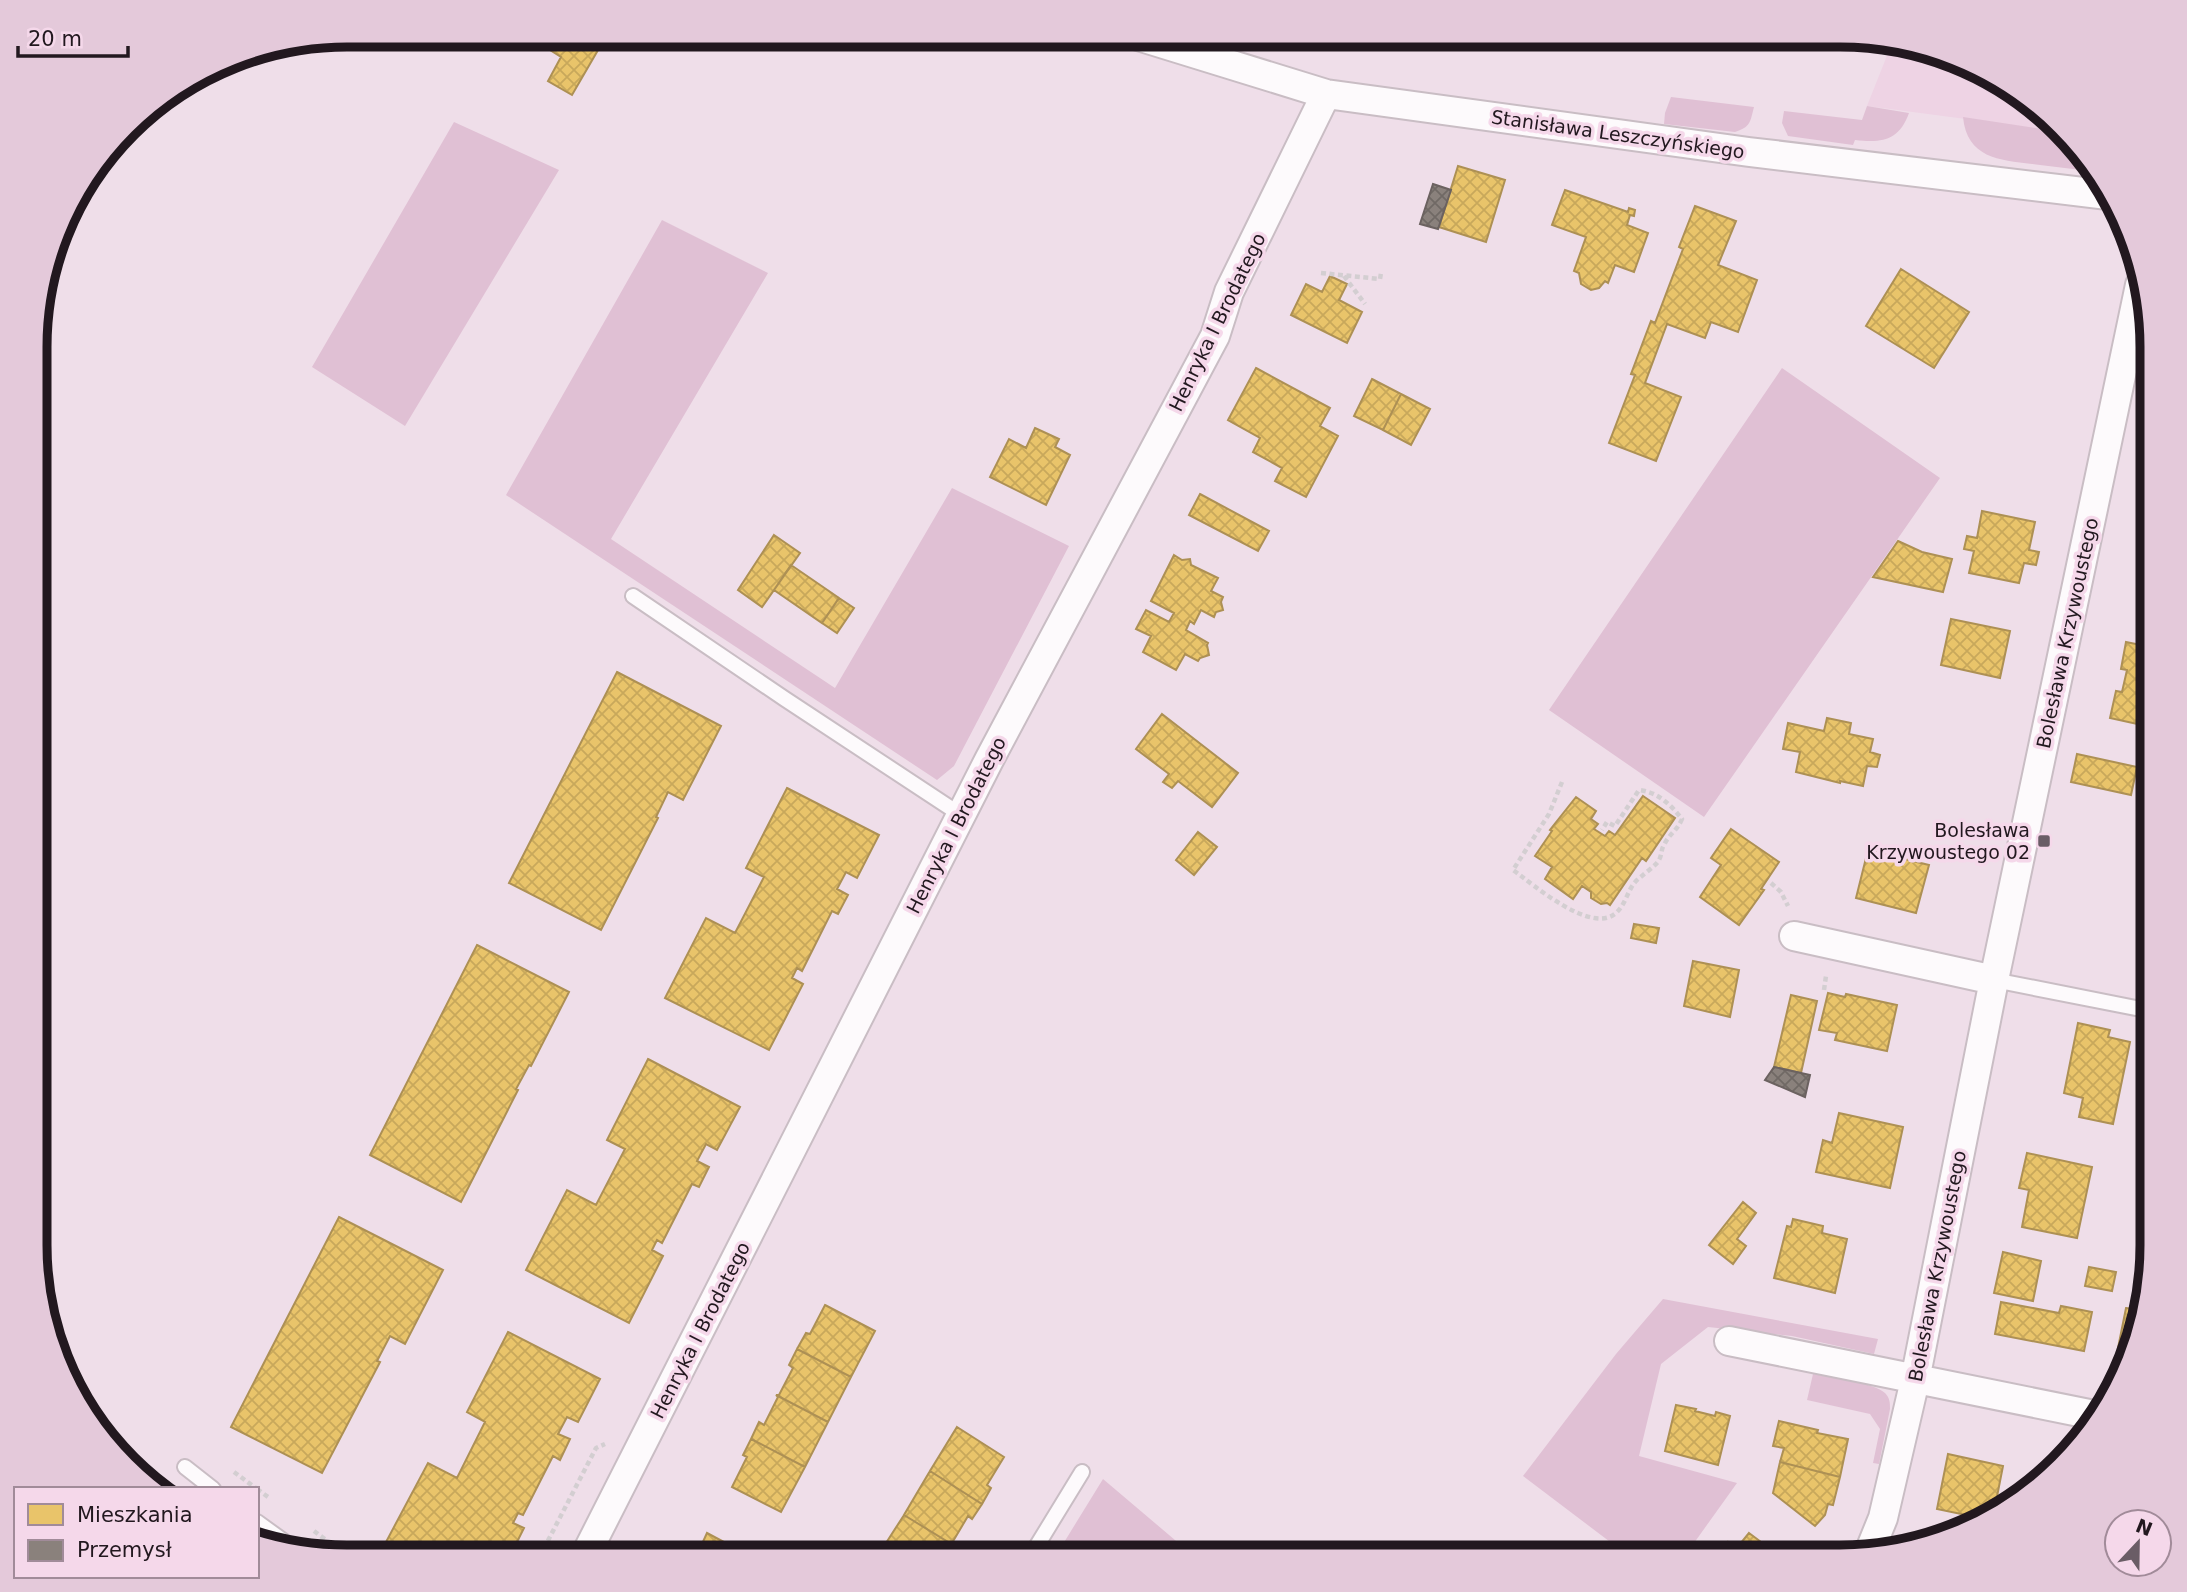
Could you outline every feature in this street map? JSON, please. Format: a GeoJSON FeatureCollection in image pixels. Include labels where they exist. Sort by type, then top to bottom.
{"type":"FeatureCollection","features":[{"type":"Feature","properties":{"kind":"street","name":"Stanisława Leszczyńskiego"},"geometry":{"type":"LineString","coordinates":[[1174,47],[1326,94],[1749,152],[2098,194]]}},
{"type":"Feature","properties":{"kind":"street","name":"Henryka I Brodatego"},"geometry":{"type":"LineString","coordinates":[[591,1545],[961,815],[1215,336],[1229,292],[1326,94]]}},
{"type":"Feature","properties":{"kind":"street","name":"Bolesława Krzywoustego"},"geometry":{"type":"LineString","coordinates":[[1873,1543],[1883,1518],[1914,1380],[1994,980],[2136,303]]}},
{"type":"Feature","properties":{"kind":"street"},"geometry":{"type":"LineString","coordinates":[[1791,923],[1994,980]]}},
{"type":"Feature","properties":{"kind":"street"},"geometry":{"type":"LineString","coordinates":[[1729,1341],[2088,1414]]}},
{"type":"Feature","properties":{"kind":"lane"},"geometry":{"type":"LineString","coordinates":[[634,596],[961,815]]}},
{"type":"Feature","properties":{"kind":"lane"},"geometry":{"type":"LineString","coordinates":[[1994,980],[2140,1009]]}},
{"type":"Feature","properties":{"kind":"lane"},"geometry":{"type":"LineString","coordinates":[[185,1467],[211,1487]]}},
{"type":"Feature","properties":{"kind":"lane"},"geometry":{"type":"LineString","coordinates":[[1037,1545],[1082,1472]]}},
{"type":"Feature","properties":{"kind":"lane"},"geometry":{"type":"LineString","coordinates":[[259,1523],[277,1537]]}},
{"type":"Feature","properties":{"kind":"path"},"geometry":{"type":"LineString","coordinates":[[1321,273],[1380,279],[1381,273]]}},
{"type":"Feature","properties":{"kind":"path"},"geometry":{"type":"LineString","coordinates":[[1343,275],[1365,304]]}},
{"type":"Feature","properties":{"kind":"path"},"geometry":{"type":"LineString","coordinates":[[1562,782],[1549,814],[1513,870],[1578,914],[1599,919],[1614,915],[1625,903],[1632,886],[1645,871],[1659,862],[1664,845],[1678,830],[1682,819],[1670,804],[1650,791],[1639,790],[1615,826],[1607,821],[1602,830]]}},
{"type":"Feature","properties":{"kind":"path"},"geometry":{"type":"LineString","coordinates":[[1772,883],[1781,892],[1791,923]]}},
{"type":"Feature","properties":{"kind":"path"},"geometry":{"type":"LineString","coordinates":[[546,1545],[596,1448],[607,1443]]}},
{"type":"Feature","properties":{"kind":"shaded area"},"geometry":{"type":"Polygon","coordinates":[[[1889,51],[1918,57],[1973,78],[2023,109],[2046,130],[1867,106],[1889,51]]]}},
{"type":"Feature","properties":{"kind":"shaded area"},"geometry":{"type":"Polygon","coordinates":[[[1671,97],[1754,107],[1749,123],[1735,132],[1664,124],[1671,97]]]}},
{"type":"Feature","properties":{"kind":"shaded area"},"geometry":{"type":"Polygon","coordinates":[[[1867,106],[1909,113],[1895,135],[1873,141],[1855,140],[1853,145],[1788,136],[1782,123],[1784,111],[1862,120],[1867,106]]]}},
{"type":"Feature","properties":{"kind":"shaded area"},"geometry":{"type":"Polygon","coordinates":[[[1963,117],[2046,130],[2081,170],[1997,158],[1978,149],[1966,131],[1963,117]]]}},
{"type":"Feature","properties":{"kind":"shaded area"},"geometry":{"type":"Polygon","coordinates":[[[454,122],[559,170],[405,426],[312,367],[454,122]]]}},
{"type":"Feature","properties":{"kind":"shaded area"},"geometry":{"type":"Polygon","coordinates":[[[662,220],[768,273],[611,539],[835,688],[952,488],[1069,546],[954,766],[937,780],[506,495],[662,220]]]}},
{"type":"Feature","properties":{"kind":"shaded area"},"geometry":{"type":"Polygon","coordinates":[[[1782,368],[1940,478],[1704,817],[1549,710],[1782,368]]]}},
{"type":"Feature","properties":{"kind":"shaded area"},"geometry":{"type":"Polygon","coordinates":[[[1663,1299],[1878,1339],[1874,1354],[1792,1336],[1708,1327],[1661,1364],[1639,1456],[1737,1483],[1693,1545],[1614,1545],[1523,1476],[1616,1354],[1663,1299]]]}},
{"type":"Feature","properties":{"kind":"shaded area"},"geometry":{"type":"Polygon","coordinates":[[[1813,1374],[1862,1383],[1880,1389],[1887,1395],[1890,1409],[1879,1464],[1873,1463],[1880,1429],[1870,1414],[1807,1400],[1813,1374]]]}},
{"type":"Feature","properties":{"kind":"shaded area"},"geometry":{"type":"Polygon","coordinates":[[[1103,1479],[1181,1545],[1062,1545],[1103,1479]]]}},
{"type":"Feature","properties":{"kind":"building: Mieszkania"},"geometry":{"type":"Polygon","coordinates":[[[552,47],[593,47],[598,50],[572,95],[548,81],[561,57],[550,50],[552,47]]]}},
{"type":"Feature","properties":{"kind":"building: Mieszkania"},"geometry":{"type":"Polygon","coordinates":[[[1458,166],[1505,180],[1486,242],[1439,227],[1458,166]]]}},
{"type":"Feature","properties":{"kind":"building: Mieszkania"},"geometry":{"type":"Polygon","coordinates":[[[1565,190],[1628,212],[1629,208],[1635,210],[1627,225],[1648,233],[1634,272],[1615,265],[1608,283],[1605,281],[1599,288],[1591,290],[1581,284],[1579,273],[1574,271],[1586,237],[1552,225],[1565,190]]]}},
{"type":"Feature","properties":{"kind":"building: Mieszkania"},"geometry":{"type":"Polygon","coordinates":[[[1695,206],[1736,221],[1718,265],[1757,280],[1738,332],[1711,322],[1705,338],[1667,324],[1645,383],[1681,397],[1656,461],[1609,443],[1635,375],[1631,374],[1651,321],[1655,323],[1683,249],[1679,247],[1695,206]]]}},
{"type":"Feature","properties":{"kind":"building: Mieszkania"},"geometry":{"type":"Polygon","coordinates":[[[1901,269],[1969,312],[1934,368],[1866,326],[1901,269]]]}},
{"type":"Feature","properties":{"kind":"building: Mieszkania"},"geometry":{"type":"Polygon","coordinates":[[[1330,276],[1347,284],[1339,300],[1362,312],[1347,343],[1291,315],[1306,284],[1322,292],[1330,276]]]}},
{"type":"Feature","properties":{"kind":"building: Mieszkania"},"geometry":{"type":"Polygon","coordinates":[[[1256,368],[1330,408],[1320,426],[1338,436],[1306,497],[1275,481],[1282,468],[1253,452],[1260,438],[1228,420],[1256,368]]]}},
{"type":"Feature","properties":{"kind":"building: Mieszkania"},"geometry":{"type":"Polygon","coordinates":[[[1372,379],[1401,394],[1383,430],[1354,416],[1372,379]]]}},
{"type":"Feature","properties":{"kind":"building: Mieszkania"},"geometry":{"type":"Polygon","coordinates":[[[1401,394],[1430,409],[1411,445],[1383,430],[1401,394]]]}},
{"type":"Feature","properties":{"kind":"building: Mieszkania"},"geometry":{"type":"Polygon","coordinates":[[[1035,428],[1059,439],[1055,447],[1070,455],[1046,505],[990,477],[1009,439],[1026,448],[1035,428]]]}},
{"type":"Feature","properties":{"kind":"building: Mieszkania"},"geometry":{"type":"Polygon","coordinates":[[[1200,494],[1269,531],[1258,551],[1189,515],[1200,494]]]}},
{"type":"Feature","properties":{"kind":"building: Mieszkania"},"geometry":{"type":"Polygon","coordinates":[[[1982,511],[2035,522],[2029,550],[2039,552],[2036,565],[2024,563],[2019,583],[1969,573],[1974,551],[1964,549],[1967,536],[1977,538],[1982,511]]]}},
{"type":"Feature","properties":{"kind":"building: Mieszkania"},"geometry":{"type":"Polygon","coordinates":[[[774,535],[800,553],[762,607],[738,590],[774,535]]]}},
{"type":"Feature","properties":{"kind":"building: Mieszkania"},"geometry":{"type":"Polygon","coordinates":[[[1898,541],[1922,552],[1952,559],[1943,592],[1873,577],[1898,541]]]}},
{"type":"Feature","properties":{"kind":"building: Mieszkania"},"geometry":{"type":"Polygon","coordinates":[[[1174,555],[1182,560],[1190,559],[1191,565],[1218,578],[1211,591],[1223,597],[1223,610],[1216,612],[1214,617],[1201,610],[1194,624],[1190,621],[1186,630],[1208,643],[1209,655],[1198,661],[1185,654],[1176,670],[1143,652],[1151,636],[1136,629],[1146,610],[1169,622],[1174,613],[1151,601],[1174,555]]]}},
{"type":"Feature","properties":{"kind":"building: Mieszkania"},"geometry":{"type":"Polygon","coordinates":[[[791,565],[839,598],[822,623],[774,590],[791,565]]]}},
{"type":"Feature","properties":{"kind":"building: Mieszkania"},"geometry":{"type":"Polygon","coordinates":[[[839,598],[854,608],[837,633],[822,623],[839,598]]]}},
{"type":"Feature","properties":{"kind":"building: Mieszkania"},"geometry":{"type":"Polygon","coordinates":[[[1951,619],[2010,631],[2000,678],[1941,665],[1951,619]]]}},
{"type":"Feature","properties":{"kind":"building: Mieszkania"},"geometry":{"type":"Polygon","coordinates":[[[2126,642],[2140,645],[2140,725],[2110,718],[2116,691],[2122,692],[2127,670],[2121,669],[2126,642]]]}},
{"type":"Feature","properties":{"kind":"building: Mieszkania"},"geometry":{"type":"Polygon","coordinates":[[[617,672],[721,726],[683,800],[668,792],[656,817],[658,818],[601,930],[509,883],[617,672]]]}},
{"type":"Feature","properties":{"kind":"building: Mieszkania"},"geometry":{"type":"Polygon","coordinates":[[[1162,714],[1238,773],[1212,807],[1178,781],[1172,788],[1163,782],[1169,774],[1136,749],[1162,714]]]}},
{"type":"Feature","properties":{"kind":"building: Mieszkania"},"geometry":{"type":"Polygon","coordinates":[[[1827,718],[1851,723],[1849,734],[1873,739],[1870,752],[1880,755],[1877,767],[1867,766],[1863,786],[1796,772],[1800,752],[1783,749],[1788,723],[1824,731],[1827,718]]]}},
{"type":"Feature","properties":{"kind":"building: Mieszkania"},"geometry":{"type":"Polygon","coordinates":[[[2077,754],[2137,767],[2131,795],[2071,782],[2077,754]]]}},
{"type":"Feature","properties":{"kind":"building: Mieszkania"},"geometry":{"type":"Polygon","coordinates":[[[787,788],[879,835],[857,878],[846,872],[837,889],[848,895],[838,914],[832,911],[802,971],[797,968],[792,978],[803,984],[769,1050],[665,998],[706,918],[735,933],[764,877],[746,868],[787,788]]]}},
{"type":"Feature","properties":{"kind":"building: Mieszkania"},"geometry":{"type":"Polygon","coordinates":[[[1643,796],[1675,818],[1646,861],[1642,858],[1610,905],[1601,904],[1591,898],[1591,892],[1582,886],[1573,899],[1545,879],[1552,867],[1535,856],[1552,831],[1550,830],[1576,797],[1596,811],[1591,819],[1598,824],[1594,829],[1605,836],[1609,831],[1615,835],[1643,796]]]}},
{"type":"Feature","properties":{"kind":"building: Mieszkania"},"geometry":{"type":"Polygon","coordinates":[[[1731,829],[1779,862],[1761,889],[1764,890],[1739,925],[1700,897],[1721,865],[1711,858],[1731,829]]]}},
{"type":"Feature","properties":{"kind":"building: Mieszkania"},"geometry":{"type":"Polygon","coordinates":[[[1198,832],[1217,847],[1194,875],[1176,860],[1198,832]]]}},
{"type":"Feature","properties":{"kind":"building: Mieszkania"},"geometry":{"type":"Polygon","coordinates":[[[1868,850],[1929,865],[1916,913],[1856,898],[1868,850]]]}},
{"type":"Feature","properties":{"kind":"building: Mieszkania"},"geometry":{"type":"Polygon","coordinates":[[[1634,924],[1659,928],[1656,943],[1631,938],[1634,924]]]}},
{"type":"Feature","properties":{"kind":"building: Mieszkania"},"geometry":{"type":"Polygon","coordinates":[[[477,945],[569,992],[531,1066],[529,1065],[516,1089],[518,1090],[461,1202],[370,1155],[477,945]]]}},
{"type":"Feature","properties":{"kind":"building: Mieszkania"},"geometry":{"type":"Polygon","coordinates":[[[1693,961],[1739,970],[1730,1017],[1684,1006],[1693,961]]]}},
{"type":"Feature","properties":{"kind":"building: Mieszkania"},"geometry":{"type":"Polygon","coordinates":[[[1828,993],[1897,1005],[1887,1051],[1835,1040],[1837,1033],[1819,1030],[1828,993]]]}},
{"type":"Feature","properties":{"kind":"building: Mieszkania"},"geometry":{"type":"Polygon","coordinates":[[[1791,995],[1817,1001],[1801,1073],[1774,1067],[1791,995]]]}},
{"type":"Feature","properties":{"kind":"building: Mieszkania"},"geometry":{"type":"Polygon","coordinates":[[[2078,1023],[2110,1030],[2108,1037],[2130,1042],[2113,1124],[2079,1117],[2083,1098],[2064,1093],[2078,1023]]]}},
{"type":"Feature","properties":{"kind":"building: Mieszkania"},"geometry":{"type":"Polygon","coordinates":[[[648,1059],[740,1107],[717,1150],[706,1144],[697,1161],[709,1167],[699,1187],[692,1184],[662,1243],[657,1240],[652,1250],[663,1256],[629,1323],[526,1270],[567,1190],[596,1205],[625,1149],[607,1140],[648,1059]]]}},
{"type":"Feature","properties":{"kind":"building: Mieszkania"},"geometry":{"type":"Polygon","coordinates":[[[1839,1113],[1903,1127],[1890,1188],[1816,1172],[1823,1140],[1832,1143],[1839,1113]]]}},
{"type":"Feature","properties":{"kind":"building: Mieszkania"},"geometry":{"type":"Polygon","coordinates":[[[2027,1153],[2092,1167],[2077,1238],[2022,1227],[2029,1190],[2019,1188],[2027,1153]]]}},
{"type":"Feature","properties":{"kind":"building: Mieszkania"},"geometry":{"type":"Polygon","coordinates":[[[1743,1202],[1756,1213],[1737,1239],[1746,1246],[1733,1264],[1709,1245],[1743,1202]]]}},
{"type":"Feature","properties":{"kind":"building: Mieszkania"},"geometry":{"type":"Polygon","coordinates":[[[339,1217],[443,1270],[405,1344],[390,1336],[377,1361],[380,1362],[322,1473],[231,1427],[339,1217]]]}},
{"type":"Feature","properties":{"kind":"building: Mieszkania"},"geometry":{"type":"Polygon","coordinates":[[[1793,1219],[1823,1226],[1822,1233],[1847,1239],[1835,1293],[1774,1278],[1787,1226],[1791,1227],[1793,1219]]]}},
{"type":"Feature","properties":{"kind":"building: Mieszkania"},"geometry":{"type":"Polygon","coordinates":[[[2003,1252],[2041,1261],[2033,1301],[1994,1293],[2003,1252]]]}},
{"type":"Feature","properties":{"kind":"building: Mieszkania"},"geometry":{"type":"Polygon","coordinates":[[[2089,1267],[2116,1272],[2112,1291],[2085,1286],[2089,1267]]]}},
{"type":"Feature","properties":{"kind":"building: Mieszkania"},"geometry":{"type":"Polygon","coordinates":[[[2001,1302],[2059,1313],[2061,1306],[2092,1312],[2084,1351],[1995,1334],[2001,1302]]]}},
{"type":"Feature","properties":{"kind":"building: Mieszkania"},"geometry":{"type":"Polygon","coordinates":[[[825,1305],[875,1331],[851,1377],[797,1349],[806,1333],[810,1334],[825,1305]]]}},
{"type":"Feature","properties":{"kind":"building: Mieszkania"},"geometry":{"type":"Polygon","coordinates":[[[2126,1308],[2133,1309],[2124,1342],[2121,1349],[2118,1348],[2126,1308]]]}},
{"type":"Feature","properties":{"kind":"building: Mieszkania"},"geometry":{"type":"Polygon","coordinates":[[[508,1332],[600,1379],[578,1422],[567,1417],[558,1434],[570,1439],[560,1460],[553,1456],[523,1515],[518,1513],[513,1523],[524,1528],[516,1545],[392,1545],[386,1542],[428,1463],[457,1478],[485,1422],[467,1412],[508,1332]]]}},
{"type":"Feature","properties":{"kind":"building: Mieszkania"},"geometry":{"type":"Polygon","coordinates":[[[797,1349],[851,1377],[828,1422],[776,1395],[779,1395],[793,1368],[789,1365],[797,1349]]]}},
{"type":"Feature","properties":{"kind":"building: Mieszkania"},"geometry":{"type":"Polygon","coordinates":[[[776,1395],[828,1422],[805,1467],[751,1439],[759,1422],[764,1425],[778,1397],[776,1395]]]}},
{"type":"Feature","properties":{"kind":"building: Mieszkania"},"geometry":{"type":"Polygon","coordinates":[[[1676,1405],[1715,1416],[1716,1412],[1730,1416],[1718,1465],[1665,1451],[1676,1405]]]}},
{"type":"Feature","properties":{"kind":"building: Mieszkania"},"geometry":{"type":"Polygon","coordinates":[[[1779,1421],[1848,1439],[1840,1477],[1780,1462],[1784,1448],[1773,1446],[1779,1421]]]}},
{"type":"Feature","properties":{"kind":"building: Mieszkania"},"geometry":{"type":"Polygon","coordinates":[[[957,1427],[1004,1457],[987,1485],[991,1488],[982,1504],[930,1471],[957,1427]]]}},
{"type":"Feature","properties":{"kind":"building: Mieszkania"},"geometry":{"type":"Polygon","coordinates":[[[751,1439],[805,1467],[781,1512],[732,1487],[747,1457],[743,1455],[751,1439]]]}},
{"type":"Feature","properties":{"kind":"building: Mieszkania"},"geometry":{"type":"Polygon","coordinates":[[[1948,1454],[2003,1466],[1996,1501],[1969,1516],[1937,1509],[1948,1454]]]}},
{"type":"Feature","properties":{"kind":"building: Mieszkania"},"geometry":{"type":"Polygon","coordinates":[[[1780,1462],[1840,1477],[1833,1505],[1828,1504],[1825,1515],[1815,1526],[1773,1493],[1780,1462]]]}},
{"type":"Feature","properties":{"kind":"building: Mieszkania"},"geometry":{"type":"Polygon","coordinates":[[[930,1471],[982,1504],[972,1519],[968,1516],[953,1545],[904,1515],[930,1471]]]}},
{"type":"Feature","properties":{"kind":"building: Mieszkania"},"geometry":{"type":"Polygon","coordinates":[[[904,1515],[953,1545],[950,1545],[885,1545],[904,1515]]]}},
{"type":"Feature","properties":{"kind":"building: Mieszkania"},"geometry":{"type":"Polygon","coordinates":[[[707,1533],[730,1545],[702,1545],[707,1533]]]}},
{"type":"Feature","properties":{"kind":"building: Mieszkania"},"geometry":{"type":"Polygon","coordinates":[[[1749,1533],[1765,1545],[1739,1545],[1749,1533]]]}},
{"type":"Feature","properties":{"kind":"building: Przemysł"},"geometry":{"type":"Polygon","coordinates":[[[1433,184],[1451,190],[1438,229],[1420,224],[1433,184]]]}},
{"type":"Feature","properties":{"kind":"building: Przemysł"},"geometry":{"type":"Polygon","coordinates":[[[1774,1067],[1810,1075],[1805,1097],[1765,1080],[1774,1067]]]}},
{"type":"Feature","properties":{"kind":"place","name":"Bolesława Krzywoustego 02"},"geometry":{"type":"Point","coordinates":[2044,841]}}]}
